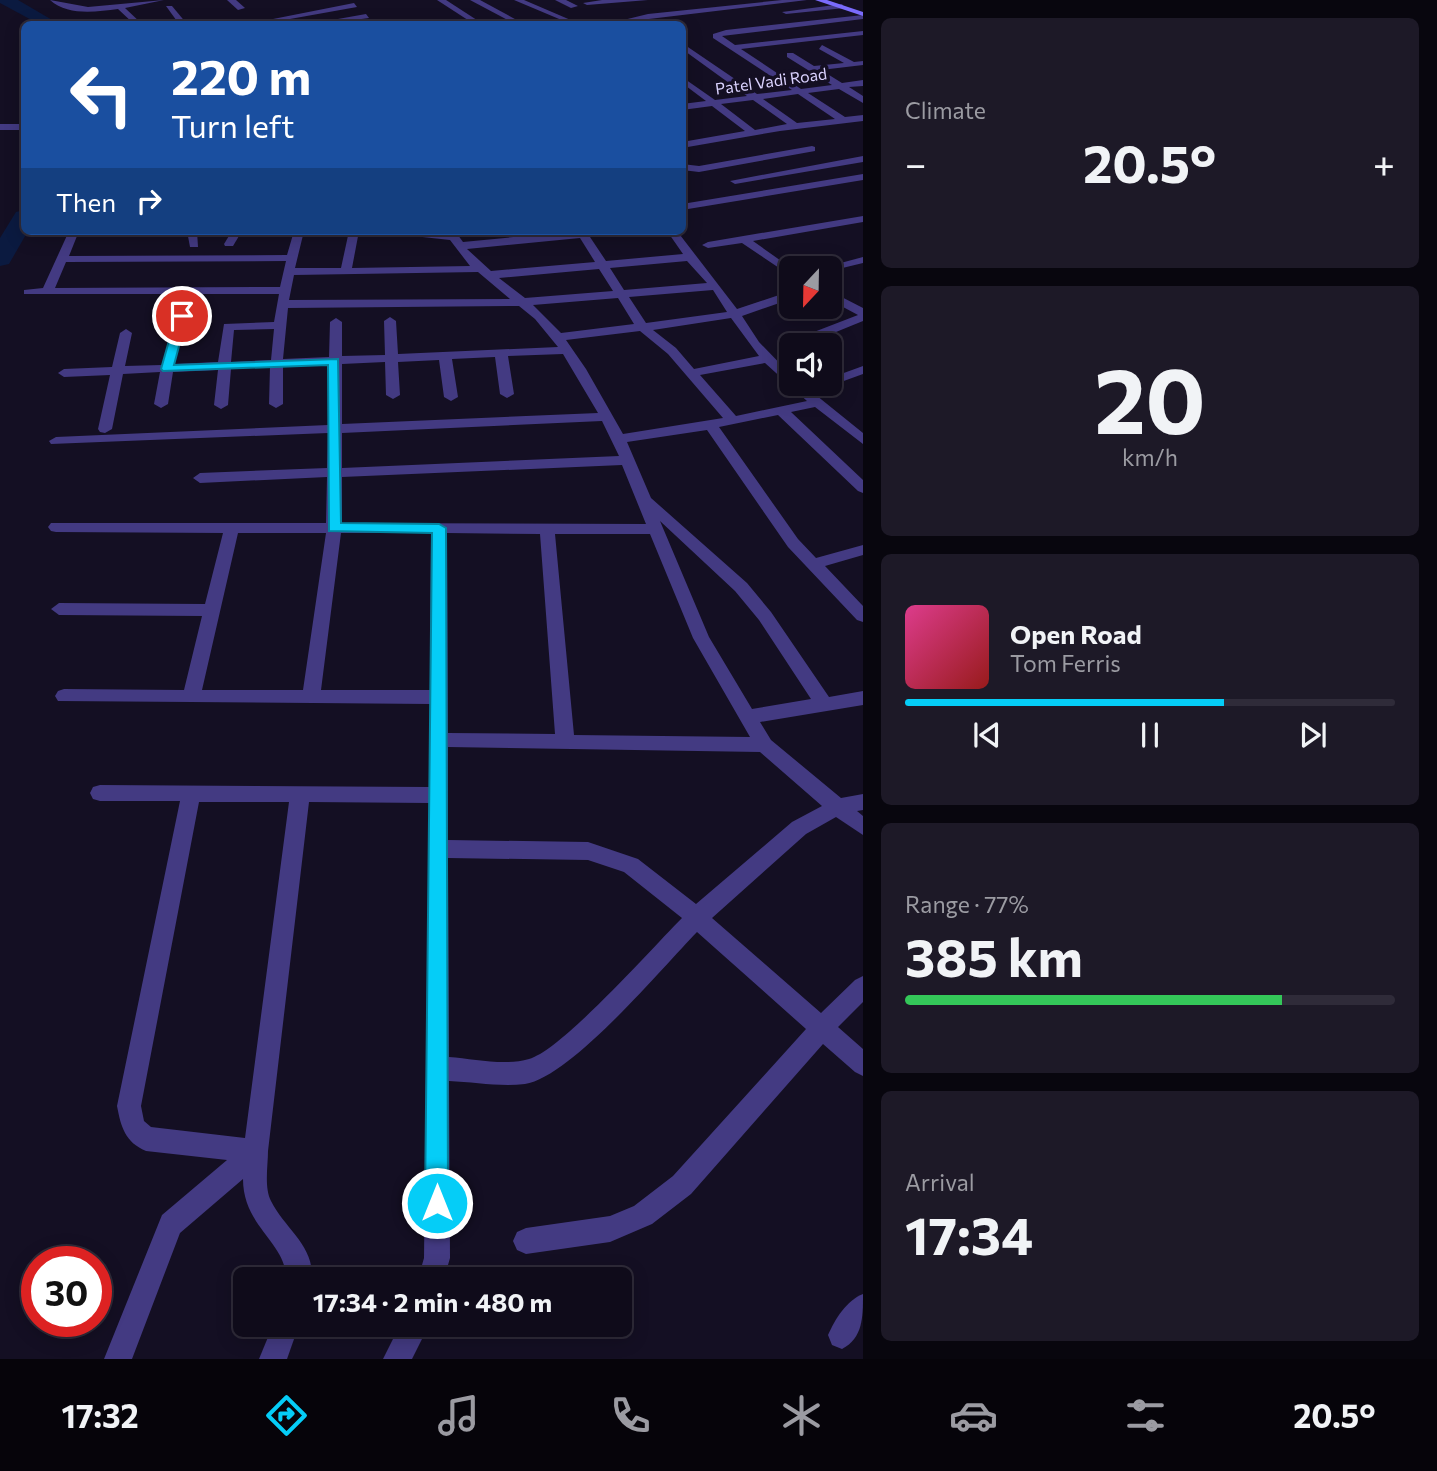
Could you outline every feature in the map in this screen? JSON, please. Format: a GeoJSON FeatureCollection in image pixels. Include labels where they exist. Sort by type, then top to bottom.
{"type":"FeatureCollection","features":[{"type":"Feature","properties":{"kind":"street"},"geometry":{"type":"LineString","coordinates":[[54,0],[61,6],[75,9],[160,0]]}},
{"type":"Feature","properties":{"kind":"street"},"geometry":{"type":"LineString","coordinates":[[231,0],[242,8]]}},
{"type":"Feature","properties":{"kind":"street"},"geometry":{"type":"LineString","coordinates":[[441,0],[474,21]]}},
{"type":"Feature","properties":{"kind":"street"},"geometry":{"type":"LineString","coordinates":[[474,0],[518,21]]}},
{"type":"Feature","properties":{"kind":"street"},"geometry":{"type":"LineString","coordinates":[[520,3],[538,0]]}},
{"type":"Feature","properties":{"kind":"street"},"geometry":{"type":"LineString","coordinates":[[559,0],[574,6]]}},
{"type":"Feature","properties":{"kind":"street"},"geometry":{"type":"LineString","coordinates":[[637,0],[658,15]]}},
{"type":"Feature","properties":{"kind":"street"},"geometry":{"type":"LineString","coordinates":[[587,4],[644,0]]}},
{"type":"Feature","properties":{"kind":"street"},"geometry":{"type":"LineString","coordinates":[[717,0],[743,16]]}},
{"type":"Feature","properties":{"kind":"street"},"geometry":{"type":"LineString","coordinates":[[627,21],[658,15],[803,0]]}},
{"type":"Feature","properties":{"kind":"street"},"geometry":{"type":"LineString","coordinates":[[819,0],[842,6],[863,16]]}},
{"type":"Feature","properties":{"kind":"street"},"geometry":{"type":"LineString","coordinates":[[281,21],[352,2],[372,21]]}},
{"type":"Feature","properties":{"kind":"street"},"geometry":{"type":"LineString","coordinates":[[520,3],[569,21]]}},
{"type":"Feature","properties":{"kind":"street"},"geometry":{"type":"LineString","coordinates":[[119,5],[135,21]]}},
{"type":"Feature","properties":{"kind":"street"},"geometry":{"type":"LineString","coordinates":[[780,12],[842,6]]}},
{"type":"Feature","properties":{"kind":"street"},"geometry":{"type":"LineString","coordinates":[[169,8],[180,21]]}},
{"type":"Feature","properties":{"kind":"street"},"geometry":{"type":"LineString","coordinates":[[493,10],[504,8]]}},
{"type":"Feature","properties":{"kind":"street"},"geometry":{"type":"LineString","coordinates":[[535,15],[547,12]]}},
{"type":"Feature","properties":{"kind":"street"},"geometry":{"type":"LineString","coordinates":[[332,21],[366,16]]}},
{"type":"Feature","properties":{"kind":"street"},"geometry":{"type":"LineString","coordinates":[[843,120],[731,48],[717,38],[717,34],[863,16]]}},
{"type":"Feature","properties":{"kind":"street"},"geometry":{"type":"LineString","coordinates":[[815,22],[852,41]]}},
{"type":"Feature","properties":{"kind":"street"},"geometry":{"type":"LineString","coordinates":[[731,48],[863,33]]}},
{"type":"Feature","properties":{"kind":"street"},"geometry":{"type":"LineString","coordinates":[[822,47],[852,64]]}},
{"type":"Feature","properties":{"kind":"street"},"geometry":{"type":"LineString","coordinates":[[686,48],[755,98],[793,130]]}},
{"type":"Feature","properties":{"kind":"street"},"geometry":{"type":"LineString","coordinates":[[790,55],[863,100]]}},
{"type":"Feature","properties":{"kind":"street"},"geometry":{"type":"LineString","coordinates":[[812,69],[863,63]]}},
{"type":"Feature","properties":{"kind":"street"},"geometry":{"type":"LineString","coordinates":[[686,82],[752,132]]}},
{"type":"Feature","properties":{"kind":"street","name":"Patel Vadi Road"},"geometry":{"type":"LineString","coordinates":[[686,107],[863,83]]}},
{"type":"Feature","properties":{"kind":"street"},"geometry":{"type":"LineString","coordinates":[[686,144],[752,132],[780,128],[793,130],[863,118]]}},
{"type":"Feature","properties":{"kind":"street"},"geometry":{"type":"LineString","coordinates":[[0,127],[21,127]]}},
{"type":"Feature","properties":{"kind":"street"},"geometry":{"type":"LineString","coordinates":[[801,142],[861,179]]}},
{"type":"Feature","properties":{"kind":"street"},"geometry":{"type":"LineString","coordinates":[[695,143],[706,151]]}},
{"type":"Feature","properties":{"kind":"street"},"geometry":{"type":"LineString","coordinates":[[686,167],[699,169],[811,149]]}},
{"type":"Feature","properties":{"kind":"street"},"geometry":{"type":"LineString","coordinates":[[735,181],[863,159]]}},
{"type":"Feature","properties":{"kind":"street"},"geometry":{"type":"LineString","coordinates":[[686,206],[861,179]]}},
{"type":"Feature","properties":{"kind":"street"},"geometry":{"type":"LineString","coordinates":[[708,244],[863,219]]}},
{"type":"Feature","properties":{"kind":"street"},"geometry":{"type":"LineString","coordinates":[[48,292],[72,235]]}},
{"type":"Feature","properties":{"kind":"street"},"geometry":{"type":"LineString","coordinates":[[193,235],[194,245]]}},
{"type":"Feature","properties":{"kind":"street"},"geometry":{"type":"LineString","coordinates":[[229,244],[235,235]]}},
{"type":"Feature","properties":{"kind":"street"},"geometry":{"type":"LineString","coordinates":[[276,404],[275,364],[280,325],[287,272],[298,235]]}},
{"type":"Feature","properties":{"kind":"street"},"geometry":{"type":"LineString","coordinates":[[330,304],[353,235]]}},
{"type":"Feature","properties":{"kind":"street"},"geometry":{"type":"LineString","coordinates":[[429,235],[453,238],[530,235]]}},
{"type":"Feature","properties":{"kind":"street"},"geometry":{"type":"LineString","coordinates":[[583,235],[642,327],[672,351],[732,420]]}},
{"type":"Feature","properties":{"kind":"street"},"geometry":{"type":"LineString","coordinates":[[675,235],[716,286],[745,311],[766,359],[779,371]]}},
{"type":"Feature","properties":{"kind":"street"},"geometry":{"type":"LineString","coordinates":[[453,238],[487,272],[525,302],[563,344],[619,439],[701,638],[764,745],[788,768],[863,827]]}},
{"type":"Feature","properties":{"kind":"street"},"geometry":{"type":"LineString","coordinates":[[745,240],[779,266]]}},
{"type":"Feature","properties":{"kind":"street"},"geometry":{"type":"LineString","coordinates":[[287,272],[487,272],[690,257]]}},
{"type":"Feature","properties":{"kind":"street"},"geometry":{"type":"LineString","coordinates":[[62,259],[292,258]]}},
{"type":"Feature","properties":{"kind":"street"},"geometry":{"type":"LineString","coordinates":[[842,265],[863,260]]}},
{"type":"Feature","properties":{"kind":"street"},"geometry":{"type":"LineString","coordinates":[[283,304],[525,302],[716,286]]}},
{"type":"Feature","properties":{"kind":"street"},"geometry":{"type":"LineString","coordinates":[[161,404],[167,369],[189,290]]}},
{"type":"Feature","properties":{"kind":"street"},"geometry":{"type":"LineString","coordinates":[[28,292],[285,290]]}},
{"type":"Feature","properties":{"kind":"street"},"geometry":{"type":"LineString","coordinates":[[64,373],[501,354],[642,327],[745,311],[779,300]]}},
{"type":"Feature","properties":{"kind":"street"},"geometry":{"type":"LineString","coordinates":[[842,302],[863,315]]}},
{"type":"Feature","properties":{"kind":"street"},"geometry":{"type":"LineString","coordinates":[[820,333],[863,315]]}},
{"type":"Feature","properties":{"kind":"street"},"geometry":{"type":"LineString","coordinates":[[390,321],[393,395]]}},
{"type":"Feature","properties":{"kind":"street"},"geometry":{"type":"LineString","coordinates":[[311,697],[334,527],[336,322]]}},
{"type":"Feature","properties":{"kind":"street"},"geometry":{"type":"LineString","coordinates":[[221,405],[228,327],[280,325]]}},
{"type":"Feature","properties":{"kind":"street"},"geometry":{"type":"LineString","coordinates":[[105,429],[126,333]]}},
{"type":"Feature","properties":{"kind":"street"},"geometry":{"type":"LineString","coordinates":[[501,354],[507,394]]}},
{"type":"Feature","properties":{"kind":"street"},"geometry":{"type":"LineString","coordinates":[[445,356],[451,397]]}},
{"type":"Feature","properties":{"kind":"street"},"geometry":{"type":"LineString","coordinates":[[691,373],[766,359]]}},
{"type":"Feature","properties":{"kind":"street"},"geometry":{"type":"LineString","coordinates":[[842,378],[863,370]]}},
{"type":"Feature","properties":{"kind":"street"},"geometry":{"type":"LineString","coordinates":[[809,396],[863,440]]}},
{"type":"Feature","properties":{"kind":"street"},"geometry":{"type":"LineString","coordinates":[[619,439],[710,425],[816,402]]}},
{"type":"Feature","properties":{"kind":"street"},"geometry":{"type":"LineString","coordinates":[[781,410],[863,488]]}},
{"type":"Feature","properties":{"kind":"street"},"geometry":{"type":"LineString","coordinates":[[56,441],[607,417]]}},
{"type":"Feature","properties":{"kind":"street"},"geometry":{"type":"LineString","coordinates":[[710,425],[771,514],[863,616]]}},
{"type":"Feature","properties":{"kind":"street"},"geometry":{"type":"LineString","coordinates":[[200,478],[628,460]]}},
{"type":"Feature","properties":{"kind":"street"},"geometry":{"type":"LineString","coordinates":[[644,497],[741,587],[765,616],[824,704]]}},
{"type":"Feature","properties":{"kind":"street"},"geometry":{"type":"LineString","coordinates":[[56,527],[657,529]]}},
{"type":"Feature","properties":{"kind":"street"},"geometry":{"type":"LineString","coordinates":[[191,697],[232,527]]}},
{"type":"Feature","properties":{"kind":"street"},"geometry":{"type":"LineString","coordinates":[[434,1267],[437,1258],[439,528]]}},
{"type":"Feature","properties":{"kind":"street"},"geometry":{"type":"LineString","coordinates":[[547,529],[565,742]]}},
{"type":"Feature","properties":{"kind":"street"},"geometry":{"type":"LineString","coordinates":[[814,564],[863,550]]}},
{"type":"Feature","properties":{"kind":"street"},"geometry":{"type":"LineString","coordinates":[[59,608],[212,610]]}},
{"type":"Feature","properties":{"kind":"street"},"geometry":{"type":"LineString","coordinates":[[64,696],[438,697]]}},
{"type":"Feature","properties":{"kind":"street"},"geometry":{"type":"LineString","coordinates":[[746,717],[863,698]]}},
{"type":"Feature","properties":{"kind":"street"},"geometry":{"type":"LineString","coordinates":[[438,740],[764,745]]}},
{"type":"Feature","properties":{"kind":"street"},"geometry":{"type":"LineString","coordinates":[[100,793],[438,795]]}},
{"type":"Feature","properties":{"kind":"street"},"geometry":{"type":"LineString","coordinates":[[191,794],[129,1106],[132,1127],[146,1139],[256,1151]]}},
{"type":"Feature","properties":{"kind":"street"},"geometry":{"type":"LineString","coordinates":[[299,1267],[288,1241],[258,1202],[256,1151],[300,794]]}},
{"type":"Feature","properties":{"kind":"street"},"geometry":{"type":"LineString","coordinates":[[437,1068],[505,1073],[527,1072],[545,1065],[575,1042],[696,918],[799,828],[837,807],[863,802]]}},
{"type":"Feature","properties":{"kind":"street"},"geometry":{"type":"LineString","coordinates":[[438,849],[554,849],[611,856],[640,871],[863,1064]]}},
{"type":"Feature","properties":{"kind":"street"},"geometry":{"type":"LineString","coordinates":[[526,1241],[610,1229],[643,1215],[682,1185],[822,1028],[863,987]]}},
{"type":"Feature","properties":{"kind":"street"},"geometry":{"type":"LineString","coordinates":[[118,1359],[171,1224],[256,1151]]}},
{"type":"Feature","properties":{"kind":"street"},"geometry":{"type":"LineString","coordinates":[[842,1335],[863,1307]]}},
{"type":"Feature","properties":{"kind":"street"},"geometry":{"type":"LineString","coordinates":[[273,1359],[281,1337]]}},
{"type":"Feature","properties":{"kind":"street"},"geometry":{"type":"LineString","coordinates":[[397,1359],[409,1337]]}},
{"type":"Feature","properties":{"kind":"waterway"},"geometry":{"type":"LineString","coordinates":[[6,0],[45,21]]}},
{"type":"Feature","properties":{"kind":"waterway"},"geometry":{"type":"LineString","coordinates":[[0,259],[21,222]]}},
{"type":"Feature","properties":{"kind":"route"},"geometry":{"type":"LineString","coordinates":[[182,316],[167,369],[334,361],[334,527],[439,528],[437,1203]]}}]}
